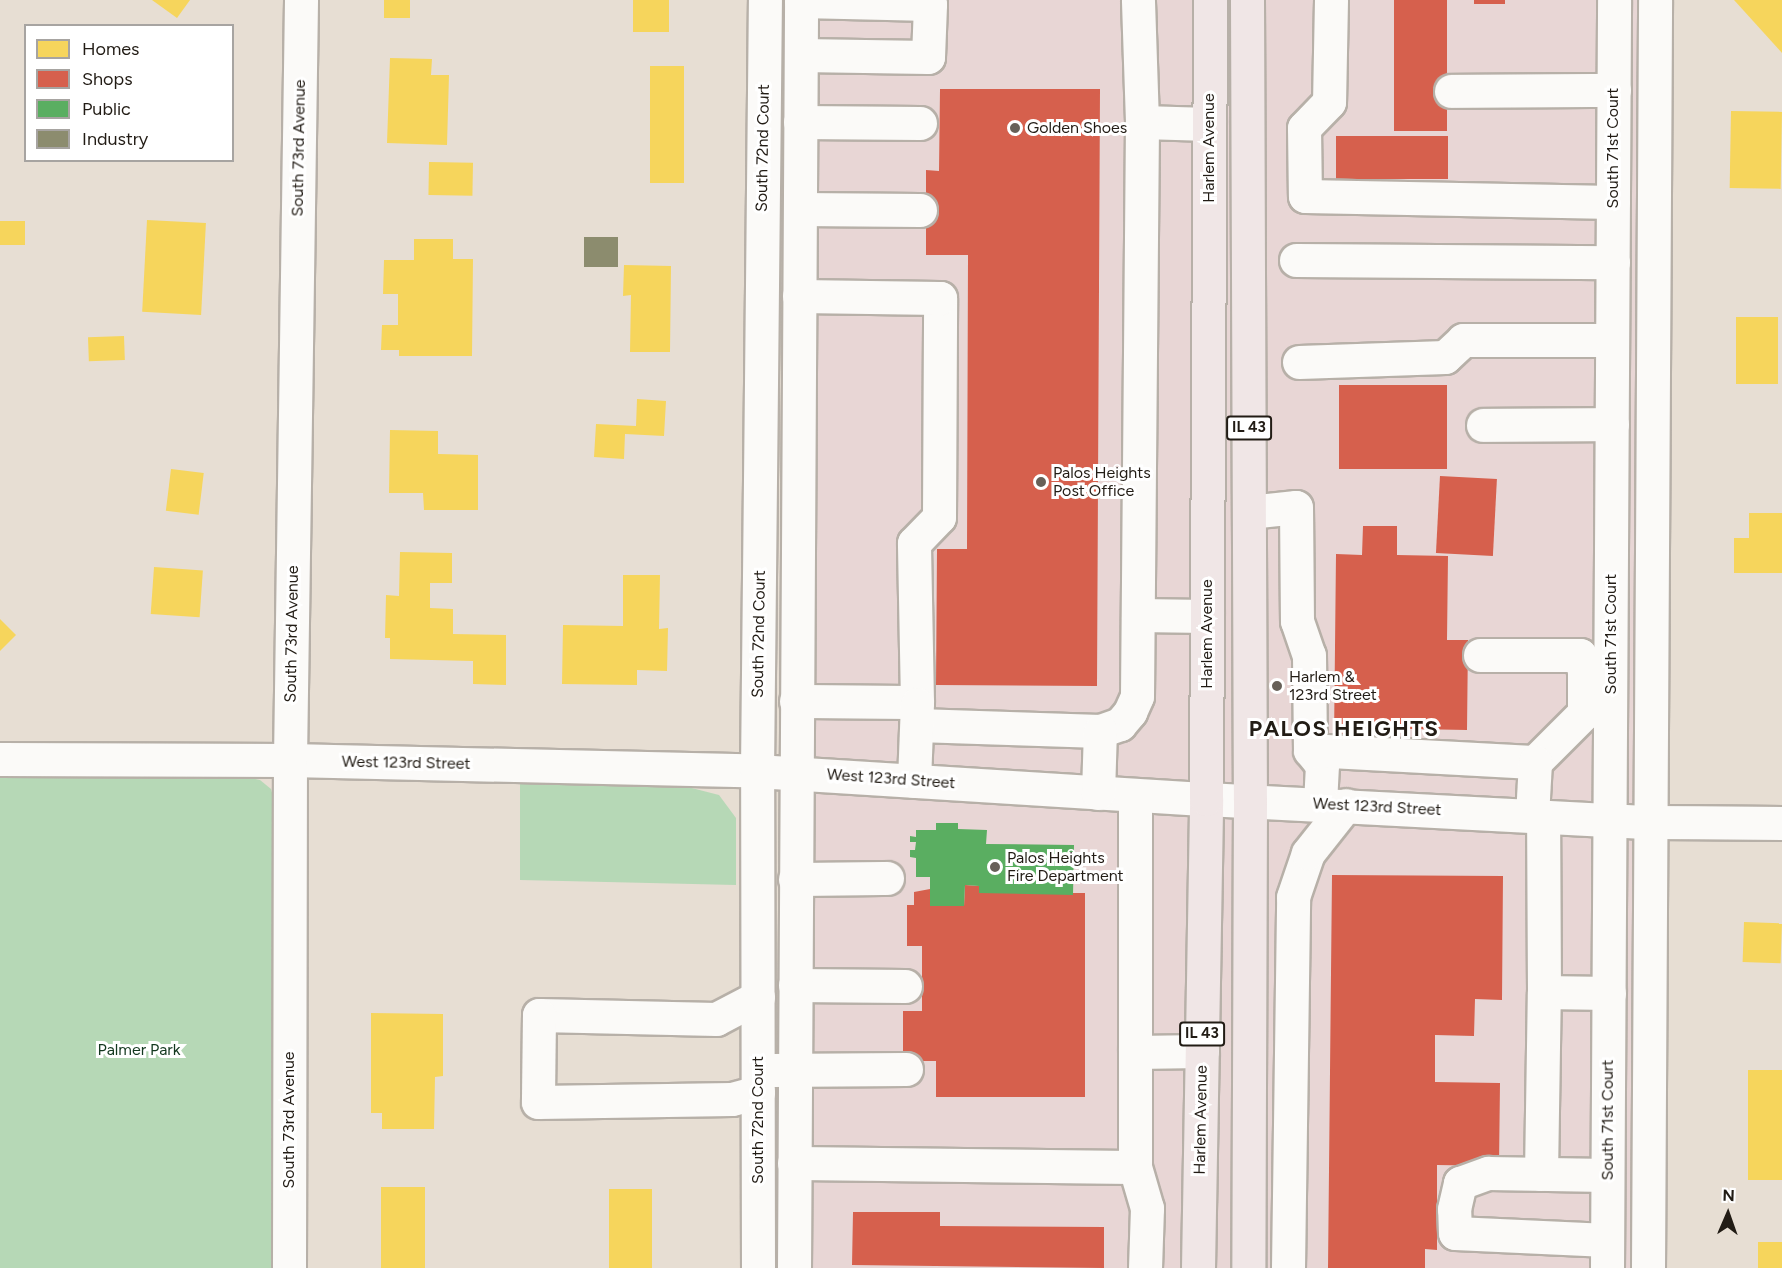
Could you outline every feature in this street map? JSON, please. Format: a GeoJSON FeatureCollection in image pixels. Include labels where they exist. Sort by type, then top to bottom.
{"type":"FeatureCollection","features":[{"type":"Feature","properties":{"kind":"main road","name":"Harlem Avenue"},"geometry":{"type":"LineString","coordinates":[[1198,1268],[1206,800],[1210,0]]}},
{"type":"Feature","properties":{"kind":"main road","name":"IL 43"},"geometry":{"type":"LineString","coordinates":[[1247,0],[1250,800],[1248,1268]]}},
{"type":"Feature","properties":{"kind":"street","name":"South 73rd Avenue"},"geometry":{"type":"LineString","coordinates":[[289,1268],[290,760],[301,0]]}},
{"type":"Feature","properties":{"kind":"street","name":"South 72nd Court"},"geometry":{"type":"LineString","coordinates":[[758,1268],[757,771],[765,0]]}},
{"type":"Feature","properties":{"kind":"street"},"geometry":{"type":"LineString","coordinates":[[794,1268],[801,0],[930,4],[928,57],[801,55]]}},
{"type":"Feature","properties":{"kind":"street"},"geometry":{"type":"LineString","coordinates":[[796,701],[1100,731],[1120,724],[1130,712],[1137,696],[1138,615],[1142,122],[1138,0]]}},
{"type":"Feature","properties":{"kind":"street"},"geometry":{"type":"LineString","coordinates":[[1331,0],[1329,102],[1304,128],[1305,196],[1613,202]]}},
{"type":"Feature","properties":{"kind":"street","name":"South 71st Court"},"geometry":{"type":"LineString","coordinates":[[1607,1254],[1610,820],[1597,696],[1612,424],[1614,0]]}},
{"type":"Feature","properties":{"kind":"street"},"geometry":{"type":"LineString","coordinates":[[1648,1268],[1655,0]]}},
{"type":"Feature","properties":{"kind":"street"},"geometry":{"type":"LineString","coordinates":[[1451,91],[1614,90]]}},
{"type":"Feature","properties":{"kind":"street"},"geometry":{"type":"LineString","coordinates":[[800,122],[920,123]]}},
{"type":"Feature","properties":{"kind":"street"},"geometry":{"type":"LineString","coordinates":[[1142,122],[1209,124]]}},
{"type":"Feature","properties":{"kind":"street"},"geometry":{"type":"LineString","coordinates":[[800,209],[920,210]]}},
{"type":"Feature","properties":{"kind":"street"},"geometry":{"type":"LineString","coordinates":[[1296,260],[1613,262]]}},
{"type":"Feature","properties":{"kind":"street"},"geometry":{"type":"LineString","coordinates":[[799,296],[940,298],[939,517],[914,543],[917,713],[914,781]]}},
{"type":"Feature","properties":{"kind":"street"},"geometry":{"type":"LineString","coordinates":[[1299,362],[1445,357],[1462,340],[1612,340]]}},
{"type":"Feature","properties":{"kind":"street"},"geometry":{"type":"LineString","coordinates":[[1483,425],[1612,424]]}},
{"type":"Feature","properties":{"kind":"street"},"geometry":{"type":"LineString","coordinates":[[1249,512],[1296,507],[1297,621],[1309,656],[1310,750],[1322,765],[1333,805],[1308,853],[1293,897],[1288,1268]]}},
{"type":"Feature","properties":{"kind":"street"},"geometry":{"type":"LineString","coordinates":[[1138,615],[1207,616]]}},
{"type":"Feature","properties":{"kind":"street"},"geometry":{"type":"LineString","coordinates":[[1310,750],[1535,762],[1584,713],[1597,696],[1580,655],[1480,655]]}},
{"type":"Feature","properties":{"kind":"street"},"geometry":{"type":"LineString","coordinates":[[1098,793],[1100,731]]}},
{"type":"Feature","properties":{"kind":"street","name":"West 123rd Street"},"geometry":{"type":"LineString","coordinates":[[0,759],[290,760],[757,771],[1206,800],[1250,800],[1649,822],[1782,823]]}},
{"type":"Feature","properties":{"kind":"street"},"geometry":{"type":"LineString","coordinates":[[1535,762],[1544,992],[1541,1174]]}},
{"type":"Feature","properties":{"kind":"street"},"geometry":{"type":"LineString","coordinates":[[1135,795],[1134,1167],[1147,1208],[1145,1268]]}},
{"type":"Feature","properties":{"kind":"street"},"geometry":{"type":"LineString","coordinates":[[795,879],[887,878]]}},
{"type":"Feature","properties":{"kind":"street"},"geometry":{"type":"LineString","coordinates":[[795,985],[905,986]]}},
{"type":"Feature","properties":{"kind":"street"},"geometry":{"type":"LineString","coordinates":[[1544,992],[1608,993]]}},
{"type":"Feature","properties":{"kind":"street"},"geometry":{"type":"LineString","coordinates":[[758,997],[716,1019],[539,1015],[538,1102],[732,1099],[758,1081],[795,1070],[906,1069]]}},
{"type":"Feature","properties":{"kind":"street"},"geometry":{"type":"LineString","coordinates":[[1135,1052],[1202,1051]]}},
{"type":"Feature","properties":{"kind":"street"},"geometry":{"type":"LineString","coordinates":[[794,1162],[1134,1167]]}},
{"type":"Feature","properties":{"kind":"street"},"geometry":{"type":"LineString","coordinates":[[1607,1175],[1488,1173],[1460,1183],[1455,1209],[1455,1233],[1607,1254]]}},
{"type":"Feature","properties":{"kind":"shaded area"},"geometry":{"type":"Polygon","coordinates":[[[813,0],[1641,0],[1641,1268],[813,1268],[813,0]]]}},
{"type":"Feature","properties":{"kind":"green space","name":"Palmer Park"},"geometry":{"type":"Polygon","coordinates":[[[0,774],[242,776],[260,780],[271,789],[276,808],[276,1268],[0,1268],[0,774]]]}},
{"type":"Feature","properties":{"kind":"green space"},"geometry":{"type":"Polygon","coordinates":[[[520,782],[676,784],[719,795],[736,818],[736,885],[520,880],[520,782]]]}},
{"type":"Feature","properties":{"kind":"building: Homes"},"geometry":{"type":"Polygon","coordinates":[[[152,0],[190,0],[177,18],[152,0]]]}},
{"type":"Feature","properties":{"kind":"building: Homes"},"geometry":{"type":"Polygon","coordinates":[[[384,0],[410,0],[410,18],[384,18],[384,0]]]}},
{"type":"Feature","properties":{"kind":"building: Homes"},"geometry":{"type":"Polygon","coordinates":[[[633,0],[669,0],[669,32],[633,32],[633,0]]]}},
{"type":"Feature","properties":{"kind":"building: Homes"},"geometry":{"type":"Polygon","coordinates":[[[1734,0],[1782,0],[1782,53],[1734,0]]]}},
{"type":"Feature","properties":{"kind":"building: Homes"},"geometry":{"type":"Polygon","coordinates":[[[390,58],[432,59],[431,75],[449,75],[447,145],[387,143],[390,58]]]}},
{"type":"Feature","properties":{"kind":"building: Homes"},"geometry":{"type":"Polygon","coordinates":[[[650,66],[684,66],[684,183],[650,183],[650,66]]]}},
{"type":"Feature","properties":{"kind":"building: Homes"},"geometry":{"type":"Polygon","coordinates":[[[1731,111],[1782,112],[1781,189],[1730,188],[1731,111]]]}},
{"type":"Feature","properties":{"kind":"building: Homes"},"geometry":{"type":"Polygon","coordinates":[[[429,162],[473,163],[472,196],[428,195],[429,162]]]}},
{"type":"Feature","properties":{"kind":"building: Homes"},"geometry":{"type":"Polygon","coordinates":[[[147,220],[206,223],[201,315],[142,312],[147,220]]]}},
{"type":"Feature","properties":{"kind":"building: Homes"},"geometry":{"type":"Polygon","coordinates":[[[0,221],[25,221],[25,245],[0,245],[0,221]]]}},
{"type":"Feature","properties":{"kind":"building: Homes"},"geometry":{"type":"Polygon","coordinates":[[[414,239],[453,239],[453,259],[473,259],[472,356],[399,356],[399,350],[381,350],[382,325],[398,325],[398,294],[383,294],[384,260],[414,260],[414,239]]]}},
{"type":"Feature","properties":{"kind":"building: Homes"},"geometry":{"type":"Polygon","coordinates":[[[624,265],[671,266],[670,352],[630,352],[631,295],[623,296],[624,265]]]}},
{"type":"Feature","properties":{"kind":"building: Homes"},"geometry":{"type":"Polygon","coordinates":[[[1736,317],[1778,317],[1778,384],[1736,384],[1736,317]]]}},
{"type":"Feature","properties":{"kind":"building: Homes"},"geometry":{"type":"Polygon","coordinates":[[[124,336],[125,360],[89,361],[88,337],[124,336]]]}},
{"type":"Feature","properties":{"kind":"building: Homes"},"geometry":{"type":"Polygon","coordinates":[[[637,399],[666,401],[664,436],[625,434],[624,459],[594,457],[596,424],[636,426],[637,399]]]}},
{"type":"Feature","properties":{"kind":"building: Homes"},"geometry":{"type":"Polygon","coordinates":[[[390,430],[438,431],[438,454],[478,455],[478,510],[424,510],[423,493],[389,493],[390,430]]]}},
{"type":"Feature","properties":{"kind":"building: Homes"},"geometry":{"type":"Polygon","coordinates":[[[171,469],[204,473],[199,515],[166,511],[171,469]]]}},
{"type":"Feature","properties":{"kind":"building: Homes"},"geometry":{"type":"Polygon","coordinates":[[[1749,513],[1782,513],[1782,573],[1734,573],[1734,538],[1749,538],[1749,513]]]}},
{"type":"Feature","properties":{"kind":"building: Homes"},"geometry":{"type":"Polygon","coordinates":[[[400,552],[452,553],[452,583],[430,583],[430,608],[453,609],[453,634],[506,635],[506,685],[473,684],[473,661],[390,659],[390,638],[385,638],[386,595],[399,596],[400,552]]]}},
{"type":"Feature","properties":{"kind":"building: Homes"},"geometry":{"type":"Polygon","coordinates":[[[154,567],[203,570],[200,617],[151,614],[154,567]]]}},
{"type":"Feature","properties":{"kind":"building: Homes"},"geometry":{"type":"Polygon","coordinates":[[[623,575],[660,575],[659,629],[668,628],[667,671],[637,670],[637,685],[562,684],[563,625],[623,626],[623,575]]]}},
{"type":"Feature","properties":{"kind":"building: Homes"},"geometry":{"type":"Polygon","coordinates":[[[0,619],[16,635],[0,651],[0,619]]]}},
{"type":"Feature","properties":{"kind":"building: Homes"},"geometry":{"type":"Polygon","coordinates":[[[1744,922],[1782,923],[1781,963],[1743,962],[1744,922]]]}},
{"type":"Feature","properties":{"kind":"building: Homes"},"geometry":{"type":"Polygon","coordinates":[[[371,1013],[443,1014],[443,1076],[435,1077],[434,1129],[382,1129],[382,1113],[371,1113],[371,1013]]]}},
{"type":"Feature","properties":{"kind":"building: Homes"},"geometry":{"type":"Polygon","coordinates":[[[1748,1070],[1782,1070],[1782,1180],[1748,1180],[1748,1070]]]}},
{"type":"Feature","properties":{"kind":"building: Homes"},"geometry":{"type":"Polygon","coordinates":[[[381,1187],[425,1187],[425,1268],[381,1268],[381,1187]]]}},
{"type":"Feature","properties":{"kind":"building: Homes"},"geometry":{"type":"Polygon","coordinates":[[[609,1189],[652,1189],[652,1268],[609,1268],[609,1189]]]}},
{"type":"Feature","properties":{"kind":"building: Homes"},"geometry":{"type":"Polygon","coordinates":[[[1758,1242],[1782,1242],[1782,1268],[1758,1268],[1758,1242]]]}},
{"type":"Feature","properties":{"kind":"building: Shops"},"geometry":{"type":"Polygon","coordinates":[[[1394,0],[1447,0],[1447,131],[1394,131],[1394,0]]]}},
{"type":"Feature","properties":{"kind":"building: Shops"},"geometry":{"type":"Polygon","coordinates":[[[1474,0],[1505,0],[1505,4],[1474,4],[1474,0]]]}},
{"type":"Feature","properties":{"kind":"building: Shops"},"geometry":{"type":"Polygon","coordinates":[[[940,89],[1100,89],[1097,686],[936,685],[937,549],[967,549],[968,255],[926,255],[926,170],[939,171],[940,89]]]}},
{"type":"Feature","properties":{"kind":"building: Shops"},"geometry":{"type":"Polygon","coordinates":[[[1336,136],[1448,136],[1448,179],[1336,179],[1336,136]]]}},
{"type":"Feature","properties":{"kind":"building: Shops"},"geometry":{"type":"Polygon","coordinates":[[[1339,385],[1447,385],[1447,469],[1339,469],[1339,385]]]}},
{"type":"Feature","properties":{"kind":"building: Shops"},"geometry":{"type":"Polygon","coordinates":[[[1440,476],[1497,479],[1493,556],[1436,553],[1440,476]]]}},
{"type":"Feature","properties":{"kind":"building: Shops"},"geometry":{"type":"Polygon","coordinates":[[[1363,526],[1397,526],[1397,555],[1448,556],[1447,640],[1468,640],[1467,730],[1359,728],[1359,739],[1334,739],[1336,554],[1362,555],[1363,526]]]}},
{"type":"Feature","properties":{"kind":"building: Shops"},"geometry":{"type":"Polygon","coordinates":[[[1332,875],[1503,876],[1502,1000],[1475,999],[1474,1036],[1435,1035],[1435,1082],[1500,1083],[1499,1166],[1437,1165],[1437,1250],[1425,1249],[1425,1268],[1328,1268],[1332,875]]]}},
{"type":"Feature","properties":{"kind":"building: Shops"},"geometry":{"type":"Polygon","coordinates":[[[965,885],[979,886],[979,893],[1085,893],[1085,1097],[936,1097],[936,1061],[903,1061],[903,1011],[922,1011],[922,946],[907,946],[907,905],[914,905],[914,892],[930,889],[930,906],[964,906],[965,885]]]}},
{"type":"Feature","properties":{"kind":"building: Shops"},"geometry":{"type":"Polygon","coordinates":[[[853,1212],[940,1212],[940,1226],[1104,1227],[1104,1268],[852,1265],[853,1212]]]}},
{"type":"Feature","properties":{"kind":"building: Public","name":"Palos Heights Fire Department"},"geometry":{"type":"Polygon","coordinates":[[[936,823],[958,823],[958,829],[987,830],[986,844],[1074,845],[1073,895],[979,893],[979,886],[965,885],[964,906],[930,906],[930,877],[916,877],[916,858],[910,857],[910,850],[915,850],[916,842],[910,842],[910,836],[916,837],[916,830],[936,830],[936,823]]]}},
{"type":"Feature","properties":{"kind":"building: Industry"},"geometry":{"type":"Polygon","coordinates":[[[584,237],[618,237],[618,267],[584,267],[584,237]]]}},
{"type":"Feature","properties":{"kind":"place","name":"Golden Shoes"},"geometry":{"type":"Point","coordinates":[1015,128]}},
{"type":"Feature","properties":{"kind":"place","name":"Palos Heights Post Office"},"geometry":{"type":"Point","coordinates":[1041,482]}},
{"type":"Feature","properties":{"kind":"place","name":"Harlem & 123rd Street"},"geometry":{"type":"Point","coordinates":[1277,686]}},
{"type":"Feature","properties":{"kind":"place","name":"Palos Heights Fire Department"},"geometry":{"type":"Point","coordinates":[995,867]}},
{"type":"Feature","properties":{"kind":"district","name":"PALOS HEIGHTS"},"geometry":{"type":"Point","coordinates":[1344,729]}}]}
